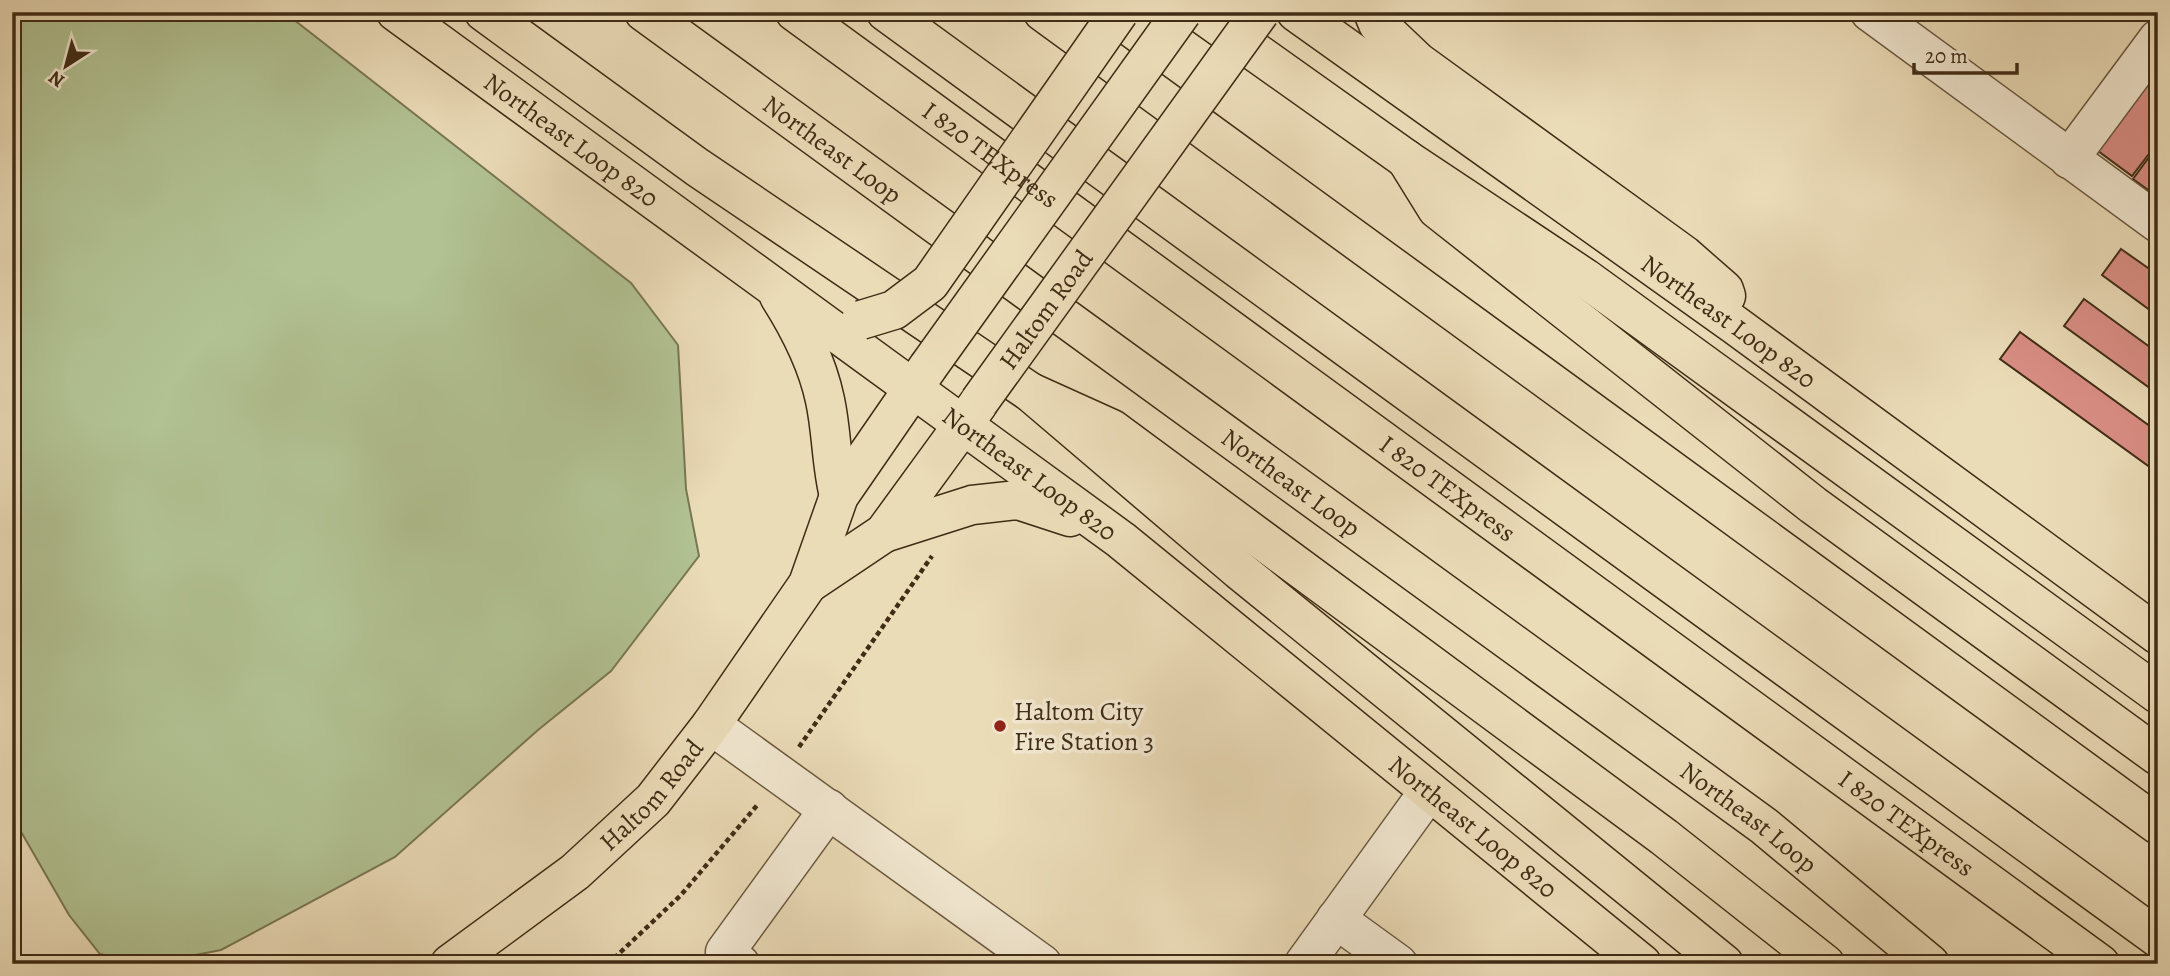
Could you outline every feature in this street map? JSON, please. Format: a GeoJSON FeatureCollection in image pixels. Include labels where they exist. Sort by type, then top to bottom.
{"type":"FeatureCollection","features":[{"type":"Feature","properties":{"kind":"main road","name":"Northeast Loop 820"},"geometry":{"type":"LineString","coordinates":[[396,12],[772,286],[814,315],[920,377],[971,413],[1121,540],[1642,964]]}},
{"type":"Feature","properties":{"kind":"main road"},"geometry":{"type":"LineString","coordinates":[[484,12],[697,167],[1030,392],[1239,570],[1724,964]]}},
{"type":"Feature","properties":{"kind":"main road","name":"Northeast Loop"},"geometry":{"type":"LineString","coordinates":[[643,12],[1764,826],[1930,964]]}},
{"type":"Feature","properties":{"kind":"main road","name":"I 820 TEXpress"},"geometry":{"type":"LineString","coordinates":[[795,12],[2100,964]]}},
{"type":"Feature","properties":{"kind":"main road","name":"I 820 TEXpress"},"geometry":{"type":"LineString","coordinates":[[886,12],[2158,938]]}},
{"type":"Feature","properties":{"kind":"main road"},"geometry":{"type":"LineString","coordinates":[[1042,12],[2158,825]]}},
{"type":"Feature","properties":{"kind":"main road"},"geometry":{"type":"LineString","coordinates":[[814,315],[861,320],[894,310],[930,283],[1119,12]]}},
{"type":"Feature","properties":{"kind":"main road","name":"Haltom Road"},"geometry":{"type":"LineString","coordinates":[[456,962],[575,872],[643,809],[711,725],[808,584],[839,496],[920,377],[1182,12]]}},
{"type":"Feature","properties":{"kind":"main road"},"geometry":{"type":"LineString","coordinates":[[1199,12],[1406,159],[1596,286],[2158,694]]}},
{"type":"Feature","properties":{"kind":"main road","name":"Haltom Road"},"geometry":{"type":"LineString","coordinates":[[808,584],[884,533],[1260,12]]}},
{"type":"Feature","properties":{"kind":"main road","name":"Northeast Loop 820"},"geometry":{"type":"LineString","coordinates":[[1296,12],[1735,325],[2158,635]]}},
{"type":"Feature","properties":{"kind":"main road"},"geometry":{"type":"LineString","coordinates":[[1373,12],[1378,24],[1418,62],[1684,255],[1724,290],[1735,325]]}},
{"type":"Feature","properties":{"kind":"main road"},"geometry":{"type":"LineString","coordinates":[[1406,159],[1437,209],[1813,505],[2158,756]]}},
{"type":"Feature","properties":{"kind":"main road"},"geometry":{"type":"LineString","coordinates":[[772,286],[799,328],[816,364],[826,401],[833,474],[839,496]]}},
{"type":"Feature","properties":{"kind":"main road"},"geometry":{"type":"LineString","coordinates":[[1030,392],[1111,429],[1664,837],[1825,964]]}},
{"type":"Feature","properties":{"kind":"main road"},"geometry":{"type":"LineString","coordinates":[[884,533],[972,505],[1018,500],[1051,509],[1121,540]]}},
{"type":"Feature","properties":{"kind":"lane"},"geometry":{"type":"LineString","coordinates":[[1870,12],[2158,223]]}},
{"type":"Feature","properties":{"kind":"lane"},"geometry":{"type":"LineString","coordinates":[[2069,159],[2158,39]]}},
{"type":"Feature","properties":{"kind":"lane"},"geometry":{"type":"LineString","coordinates":[[711,725],[1042,964]]}},
{"type":"Feature","properties":{"kind":"lane"},"geometry":{"type":"LineString","coordinates":[[1304,964],[1429,791]]}},
{"type":"Feature","properties":{"kind":"lane"},"geometry":{"type":"LineString","coordinates":[[740,964],[725,952],[828,809]]}},
{"type":"Feature","properties":{"kind":"lane"},"geometry":{"type":"LineString","coordinates":[[1336,919],[1398,964]]}},
{"type":"Feature","properties":{"kind":"path"},"geometry":{"type":"LineString","coordinates":[[798,749],[936,550]]}},
{"type":"Feature","properties":{"kind":"path"},"geometry":{"type":"LineString","coordinates":[[608,964],[681,895],[760,802]]}},
{"type":"Feature","properties":{"kind":"green space"},"geometry":{"type":"Polygon","coordinates":[[[12,12],[284,12],[631,283],[678,345],[686,489],[699,556],[611,671],[538,730],[395,857],[221,950],[149,964],[100,954],[69,915],[12,816],[12,12]]]}},
{"type":"Feature","properties":{"kind":"building"},"geometry":{"type":"Polygon","coordinates":[[[2158,62],[2158,142],[2132,176],[2094,148],[2158,62]]]}},
{"type":"Feature","properties":{"kind":"building"},"geometry":{"type":"Polygon","coordinates":[[[2152,153],[2158,157],[2158,197],[2133,179],[2152,153]]]}},
{"type":"Feature","properties":{"kind":"building"},"geometry":{"type":"Polygon","coordinates":[[[2121,249],[2158,275],[2158,316],[2102,275],[2121,249]]]}},
{"type":"Feature","properties":{"kind":"building"},"geometry":{"type":"Polygon","coordinates":[[[2084,299],[2158,353],[2158,394],[2064,326],[2084,299]]]}},
{"type":"Feature","properties":{"kind":"building"},"geometry":{"type":"Polygon","coordinates":[[[2020,332],[2158,432],[2158,473],[2000,359],[2020,332]]]}},
{"type":"Feature","properties":{"kind":"place","name":"Haltom City Fire Station 3"},"geometry":{"type":"Point","coordinates":[1000,726]}}]}
